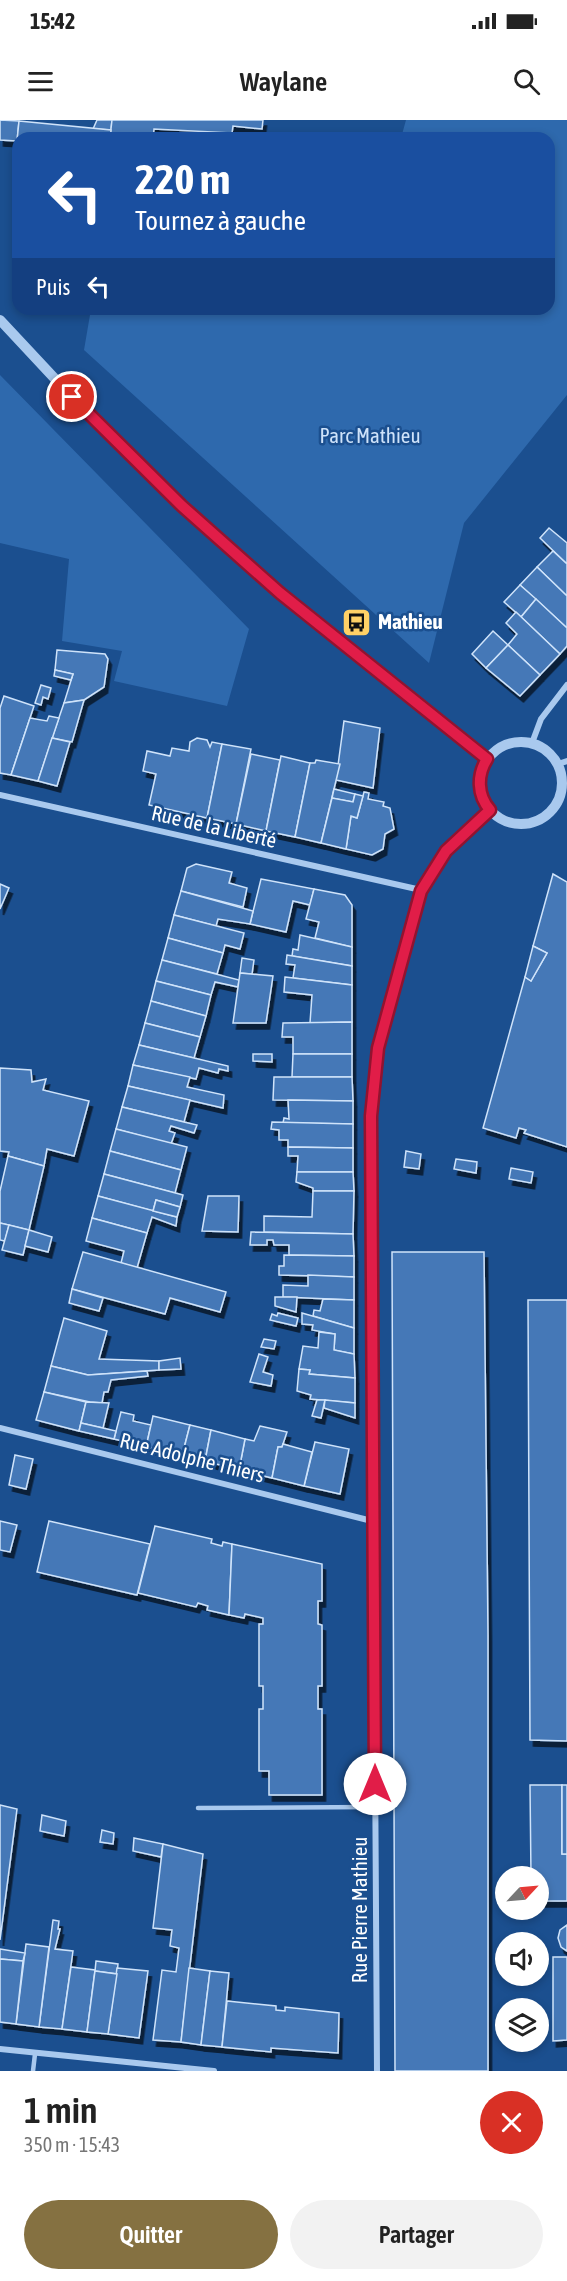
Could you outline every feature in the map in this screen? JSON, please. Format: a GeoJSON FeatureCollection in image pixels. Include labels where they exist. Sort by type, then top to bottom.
{"type":"FeatureCollection","features":[{"type":"Feature","properties":{"kind":"street"},"geometry":{"type":"LineString","coordinates":[[0,320],[85,411],[182,506],[297,607],[487,759]]}},
{"type":"Feature","properties":{"kind":"street"},"geometry":{"type":"LineString","coordinates":[[532,743],[541,719],[567,684]]}},
{"type":"Feature","properties":{"kind":"street"},"geometry":{"type":"LineString","coordinates":[[510,743],[532,743],[562,762],[562,806],[526,824],[503,821],[490,810],[484,801],[479,785],[480,774],[487,759],[495,750],[510,743]]}},
{"type":"Feature","properties":{"kind":"street","name":"Rue de la Liberté"},"geometry":{"type":"LineString","coordinates":[[0,795],[421,891]]}},
{"type":"Feature","properties":{"kind":"street","name":"Rue Pierre Mathieu"},"geometry":{"type":"LineString","coordinates":[[377,2071],[376,1522],[372,1095],[378,1048],[421,891],[446,851],[490,810]]}},
{"type":"Feature","properties":{"kind":"street","name":"Rue Adolphe Thiers"},"geometry":{"type":"LineString","coordinates":[[0,1428],[376,1522]]}},
{"type":"Feature","properties":{"kind":"street"},"geometry":{"type":"LineString","coordinates":[[0,2049],[214,2071]]}},
{"type":"Feature","properties":{"kind":"lane"},"geometry":{"type":"LineString","coordinates":[[198,1808],[375,1807]]}},
{"type":"Feature","properties":{"kind":"lane"},"geometry":{"type":"LineString","coordinates":[[33,2071],[35,2054]]}},
{"type":"Feature","properties":{"kind":"green space","name":"Parc Mathieu"},"geometry":{"type":"Polygon","coordinates":[[[406,120],[567,120],[567,395],[464,523],[429,663],[84,350],[90,315],[555,315],[555,132],[403,132],[406,120]]]}},
{"type":"Feature","properties":{"kind":"green space"},"geometry":{"type":"Polygon","coordinates":[[[0,375],[249,629],[227,706],[114,681],[122,651],[62,641],[69,559],[0,543],[0,375]]]}},
{"type":"Feature","properties":{"kind":"building"},"geometry":{"type":"Polygon","coordinates":[[[0,120],[19,121],[18,132],[12,132],[12,141],[0,140],[0,120]]]}},
{"type":"Feature","properties":{"kind":"building"},"geometry":{"type":"Polygon","coordinates":[[[97,120],[112,120],[111,130],[93,129],[97,120]]]}},
{"type":"Feature","properties":{"kind":"building"},"geometry":{"type":"Polygon","coordinates":[[[112,120],[263,120],[262,129],[233,126],[232,132],[154,129],[154,132],[111,132],[112,120]]]}},
{"type":"Feature","properties":{"kind":"building"},"geometry":{"type":"Polygon","coordinates":[[[19,121],[111,130],[111,132],[18,132],[19,121]]]}},
{"type":"Feature","properties":{"kind":"building"},"geometry":{"type":"Polygon","coordinates":[[[549,528],[567,543],[567,564],[540,538],[549,528]]]}},
{"type":"Feature","properties":{"kind":"building"},"geometry":{"type":"Polygon","coordinates":[[[553,551],[567,564],[567,596],[537,567],[553,551]]]}},
{"type":"Feature","properties":{"kind":"building"},"geometry":{"type":"Polygon","coordinates":[[[537,567],[567,596],[567,628],[520,585],[537,567]]]}},
{"type":"Feature","properties":{"kind":"building"},"geometry":{"type":"Polygon","coordinates":[[[520,585],[536,599],[521,617],[504,602],[520,585]]]}},
{"type":"Feature","properties":{"kind":"building"},"geometry":{"type":"Polygon","coordinates":[[[536,599],[567,628],[567,646],[560,654],[521,617],[536,599]]]}},
{"type":"Feature","properties":{"kind":"building"},"geometry":{"type":"Polygon","coordinates":[[[516,612],[560,654],[540,675],[508,645],[517,634],[506,623],[516,612]]]}},
{"type":"Feature","properties":{"kind":"building"},"geometry":{"type":"Polygon","coordinates":[[[493,631],[508,645],[486,668],[472,654],[493,631]]]}},
{"type":"Feature","properties":{"kind":"building"},"geometry":{"type":"Polygon","coordinates":[[[508,645],[540,675],[520,696],[486,668],[508,645]]]}},
{"type":"Feature","properties":{"kind":"building"},"geometry":{"type":"Polygon","coordinates":[[[57,650],[105,654],[108,659],[104,687],[84,700],[64,703],[73,674],[55,670],[57,650]]]}},
{"type":"Feature","properties":{"kind":"building"},"geometry":{"type":"Polygon","coordinates":[[[55,670],[73,674],[71,680],[54,676],[55,670]]]}},
{"type":"Feature","properties":{"kind":"building"},"geometry":{"type":"Polygon","coordinates":[[[41,685],[51,688],[48,699],[43,697],[41,705],[35,703],[41,685]]]}},
{"type":"Feature","properties":{"kind":"building"},"geometry":{"type":"Polygon","coordinates":[[[4,696],[34,706],[11,775],[0,773],[0,708],[4,696]]]}},
{"type":"Feature","properties":{"kind":"building"},"geometry":{"type":"Polygon","coordinates":[[[84,700],[72,742],[52,738],[64,703],[84,700]]]}},
{"type":"Feature","properties":{"kind":"building"},"geometry":{"type":"Polygon","coordinates":[[[49,716],[59,718],[38,781],[11,775],[30,718],[47,721],[49,716]]]}},
{"type":"Feature","properties":{"kind":"building"},"geometry":{"type":"Polygon","coordinates":[[[344,721],[380,728],[373,788],[336,780],[344,721]]]}},
{"type":"Feature","properties":{"kind":"building"},"geometry":{"type":"Polygon","coordinates":[[[52,738],[70,742],[57,786],[38,781],[52,738]]]}},
{"type":"Feature","properties":{"kind":"building"},"geometry":{"type":"Polygon","coordinates":[[[197,738],[207,740],[210,747],[212,742],[222,744],[207,818],[149,805],[156,774],[143,771],[147,751],[170,756],[172,748],[189,751],[190,742],[197,738]]]}},
{"type":"Feature","properties":{"kind":"building"},"geometry":{"type":"Polygon","coordinates":[[[222,744],[251,749],[236,824],[207,818],[222,744]]]}},
{"type":"Feature","properties":{"kind":"building"},"geometry":{"type":"Polygon","coordinates":[[[251,754],[280,760],[266,831],[236,824],[251,754]]]}},
{"type":"Feature","properties":{"kind":"building"},"geometry":{"type":"Polygon","coordinates":[[[281,756],[310,763],[295,837],[266,831],[281,756]]]}},
{"type":"Feature","properties":{"kind":"building"},"geometry":{"type":"Polygon","coordinates":[[[316,760],[340,764],[321,843],[295,837],[310,763],[315,763],[316,760]]]}},
{"type":"Feature","properties":{"kind":"building"},"geometry":{"type":"Polygon","coordinates":[[[334,789],[355,794],[353,802],[332,798],[334,789]]]}},
{"type":"Feature","properties":{"kind":"building"},"geometry":{"type":"Polygon","coordinates":[[[364,792],[369,793],[368,799],[384,802],[383,806],[390,808],[394,829],[385,834],[383,849],[372,855],[346,849],[351,816],[357,818],[364,792]]]}},
{"type":"Feature","properties":{"kind":"building"},"geometry":{"type":"Polygon","coordinates":[[[355,794],[363,796],[357,818],[351,816],[346,849],[321,843],[332,798],[353,802],[355,794]]]}},
{"type":"Feature","properties":{"kind":"building"},"geometry":{"type":"Polygon","coordinates":[[[196,864],[232,872],[229,883],[247,888],[243,907],[181,891],[187,868],[196,864]]]}},
{"type":"Feature","properties":{"kind":"building"},"geometry":{"type":"Polygon","coordinates":[[[553,874],[567,882],[567,1147],[524,1133],[526,1130],[519,1128],[516,1138],[483,1128],[525,977],[531,981],[547,953],[533,946],[553,874]]]}},
{"type":"Feature","properties":{"kind":"building"},"geometry":{"type":"Polygon","coordinates":[[[261,879],[314,889],[310,905],[293,901],[286,932],[250,924],[261,879]]]}},
{"type":"Feature","properties":{"kind":"building"},"geometry":{"type":"Polygon","coordinates":[[[0,884],[9,888],[0,909],[0,884]]]}},
{"type":"Feature","properties":{"kind":"building"},"geometry":{"type":"Polygon","coordinates":[[[314,889],[345,895],[352,905],[352,947],[315,938],[319,922],[306,919],[314,889]]]}},
{"type":"Feature","properties":{"kind":"building"},"geometry":{"type":"Polygon","coordinates":[[[181,891],[253,911],[250,924],[218,919],[216,926],[174,915],[181,891]]]}},
{"type":"Feature","properties":{"kind":"building"},"geometry":{"type":"Polygon","coordinates":[[[174,915],[244,933],[240,949],[225,945],[223,953],[168,938],[174,915]]]}},
{"type":"Feature","properties":{"kind":"building"},"geometry":{"type":"Polygon","coordinates":[[[300,935],[352,947],[352,966],[292,956],[293,949],[298,950],[300,935]]]}},
{"type":"Feature","properties":{"kind":"building"},"geometry":{"type":"Polygon","coordinates":[[[168,938],[223,953],[217,974],[162,960],[168,938]]]}},
{"type":"Feature","properties":{"kind":"building"},"geometry":{"type":"Polygon","coordinates":[[[533,946],[547,953],[531,981],[525,977],[533,946]]]}},
{"type":"Feature","properties":{"kind":"building"},"geometry":{"type":"Polygon","coordinates":[[[287,955],[352,966],[352,985],[293,978],[295,965],[286,964],[287,955]]]}},
{"type":"Feature","properties":{"kind":"building"},"geometry":{"type":"Polygon","coordinates":[[[242,958],[254,960],[252,974],[240,973],[242,958]]]}},
{"type":"Feature","properties":{"kind":"building"},"geometry":{"type":"Polygon","coordinates":[[[162,960],[239,980],[238,987],[215,982],[211,995],[156,981],[162,960]]]}},
{"type":"Feature","properties":{"kind":"building"},"geometry":{"type":"Polygon","coordinates":[[[240,973],[273,976],[266,1023],[233,1023],[240,973]]]}},
{"type":"Feature","properties":{"kind":"building"},"geometry":{"type":"Polygon","coordinates":[[[285,977],[352,985],[352,1022],[310,1023],[312,995],[284,992],[285,977]]]}},
{"type":"Feature","properties":{"kind":"building"},"geometry":{"type":"Polygon","coordinates":[[[156,981],[211,995],[206,1016],[151,1001],[156,981]]]}},
{"type":"Feature","properties":{"kind":"building"},"geometry":{"type":"Polygon","coordinates":[[[151,1001],[206,1016],[200,1037],[145,1023],[151,1001]]]}},
{"type":"Feature","properties":{"kind":"building"},"geometry":{"type":"Polygon","coordinates":[[[352,1022],[352,1054],[293,1054],[293,1037],[282,1037],[283,1023],[352,1022]]]}},
{"type":"Feature","properties":{"kind":"building"},"geometry":{"type":"Polygon","coordinates":[[[145,1023],[200,1037],[194,1058],[139,1045],[145,1023]]]}},
{"type":"Feature","properties":{"kind":"building"},"geometry":{"type":"Polygon","coordinates":[[[139,1045],[228,1066],[228,1071],[219,1069],[218,1073],[199,1068],[196,1079],[133,1065],[139,1045]]]}},
{"type":"Feature","properties":{"kind":"building"},"geometry":{"type":"Polygon","coordinates":[[[253,1054],[272,1054],[272,1062],[253,1061],[253,1054]]]}},
{"type":"Feature","properties":{"kind":"building"},"geometry":{"type":"Polygon","coordinates":[[[293,1054],[352,1054],[352,1077],[292,1077],[293,1054]]]}},
{"type":"Feature","properties":{"kind":"building"},"geometry":{"type":"Polygon","coordinates":[[[133,1065],[190,1077],[187,1087],[224,1095],[223,1108],[128,1086],[133,1065]]]}},
{"type":"Feature","properties":{"kind":"building"},"geometry":{"type":"Polygon","coordinates":[[[0,1068],[31,1070],[32,1082],[46,1079],[43,1090],[89,1101],[74,1156],[47,1149],[44,1166],[8,1156],[9,1152],[0,1151],[0,1068]]]}},
{"type":"Feature","properties":{"kind":"building"},"geometry":{"type":"Polygon","coordinates":[[[274,1077],[352,1077],[353,1101],[273,1100],[274,1077]]]}},
{"type":"Feature","properties":{"kind":"building"},"geometry":{"type":"Polygon","coordinates":[[[128,1086],[190,1100],[184,1122],[122,1107],[128,1086]]]}},
{"type":"Feature","properties":{"kind":"building"},"geometry":{"type":"Polygon","coordinates":[[[288,1100],[353,1101],[353,1124],[283,1123],[284,1118],[289,1119],[288,1100]]]}},
{"type":"Feature","properties":{"kind":"building"},"geometry":{"type":"Polygon","coordinates":[[[122,1107],[197,1125],[194,1133],[171,1126],[169,1131],[175,1133],[171,1144],[116,1129],[122,1107]]]}},
{"type":"Feature","properties":{"kind":"building"},"geometry":{"type":"Polygon","coordinates":[[[272,1122],[353,1124],[353,1148],[288,1147],[288,1140],[279,1140],[279,1130],[271,1129],[272,1122]]]}},
{"type":"Feature","properties":{"kind":"building"},"geometry":{"type":"Polygon","coordinates":[[[116,1129],[187,1147],[181,1170],[110,1151],[116,1129]]]}},
{"type":"Feature","properties":{"kind":"building"},"geometry":{"type":"Polygon","coordinates":[[[288,1147],[353,1148],[353,1172],[297,1172],[298,1156],[288,1156],[288,1147]]]}},
{"type":"Feature","properties":{"kind":"building"},"geometry":{"type":"Polygon","coordinates":[[[110,1151],[181,1170],[175,1193],[104,1174],[110,1151]]]}},
{"type":"Feature","properties":{"kind":"building"},"geometry":{"type":"Polygon","coordinates":[[[406,1151],[421,1154],[419,1169],[404,1167],[406,1151]]]}},
{"type":"Feature","properties":{"kind":"building"},"geometry":{"type":"Polygon","coordinates":[[[8,1156],[44,1166],[29,1230],[0,1223],[0,1191],[8,1156]]]}},
{"type":"Feature","properties":{"kind":"building"},"geometry":{"type":"Polygon","coordinates":[[[456,1159],[477,1162],[476,1173],[454,1169],[456,1159]]]}},
{"type":"Feature","properties":{"kind":"building"},"geometry":{"type":"Polygon","coordinates":[[[511,1168],[533,1172],[531,1183],[509,1179],[511,1168]]]}},
{"type":"Feature","properties":{"kind":"building"},"geometry":{"type":"Polygon","coordinates":[[[297,1172],[353,1172],[354,1191],[313,1191],[313,1188],[296,1182],[297,1172]]]}},
{"type":"Feature","properties":{"kind":"building"},"geometry":{"type":"Polygon","coordinates":[[[104,1174],[183,1195],[180,1207],[156,1200],[153,1211],[98,1196],[104,1174]]]}},
{"type":"Feature","properties":{"kind":"building"},"geometry":{"type":"Polygon","coordinates":[[[313,1191],[354,1191],[353,1234],[264,1232],[264,1216],[312,1217],[313,1191]]]}},
{"type":"Feature","properties":{"kind":"building"},"geometry":{"type":"Polygon","coordinates":[[[98,1196],[177,1217],[176,1226],[152,1217],[147,1233],[92,1218],[98,1196]]]}},
{"type":"Feature","properties":{"kind":"building"},"geometry":{"type":"Polygon","coordinates":[[[208,1196],[239,1196],[238,1232],[202,1231],[208,1196]]]}},
{"type":"Feature","properties":{"kind":"building"},"geometry":{"type":"Polygon","coordinates":[[[156,1200],[180,1207],[177,1217],[153,1211],[156,1200]]]}},
{"type":"Feature","properties":{"kind":"building"},"geometry":{"type":"Polygon","coordinates":[[[92,1218],[147,1233],[137,1268],[121,1263],[124,1251],[86,1241],[92,1218]]]}},
{"type":"Feature","properties":{"kind":"building"},"geometry":{"type":"Polygon","coordinates":[[[0,1223],[9,1225],[5,1241],[0,1240],[0,1223]]]}},
{"type":"Feature","properties":{"kind":"building"},"geometry":{"type":"Polygon","coordinates":[[[9,1225],[29,1230],[23,1255],[2,1250],[9,1225]]]}},
{"type":"Feature","properties":{"kind":"building"},"geometry":{"type":"Polygon","coordinates":[[[29,1230],[52,1237],[48,1252],[25,1246],[29,1230]]]}},
{"type":"Feature","properties":{"kind":"building"},"geometry":{"type":"Polygon","coordinates":[[[251,1232],[353,1234],[354,1256],[289,1255],[289,1245],[274,1245],[273,1240],[267,1240],[267,1245],[250,1245],[251,1232]]]}},
{"type":"Feature","properties":{"kind":"building"},"geometry":{"type":"Polygon","coordinates":[[[83,1252],[226,1292],[220,1312],[170,1298],[165,1314],[72,1289],[83,1252]]]}},
{"type":"Feature","properties":{"kind":"building"},"geometry":{"type":"Polygon","coordinates":[[[392,1252],[484,1252],[488,1635],[488,2071],[395,2071],[392,1252]]]}},
{"type":"Feature","properties":{"kind":"building"},"geometry":{"type":"Polygon","coordinates":[[[284,1255],[354,1256],[354,1277],[279,1275],[279,1266],[284,1266],[284,1255]]]}},
{"type":"Feature","properties":{"kind":"building"},"geometry":{"type":"Polygon","coordinates":[[[308,1275],[354,1277],[354,1300],[283,1297],[283,1285],[308,1286],[308,1275]]]}},
{"type":"Feature","properties":{"kind":"building"},"geometry":{"type":"Polygon","coordinates":[[[72,1289],[103,1298],[99,1311],[69,1303],[72,1289]]]}},
{"type":"Feature","properties":{"kind":"building"},"geometry":{"type":"Polygon","coordinates":[[[275,1297],[297,1297],[296,1312],[275,1306],[275,1297]]]}},
{"type":"Feature","properties":{"kind":"building"},"geometry":{"type":"Polygon","coordinates":[[[323,1299],[354,1300],[354,1328],[313,1316],[314,1310],[320,1311],[323,1299]]]}},
{"type":"Feature","properties":{"kind":"building"},"geometry":{"type":"Polygon","coordinates":[[[528,1300],[567,1300],[567,1741],[530,1740],[528,1300]]]}},
{"type":"Feature","properties":{"kind":"building"},"geometry":{"type":"Polygon","coordinates":[[[278,1313],[298,1318],[296,1326],[270,1320],[272,1314],[277,1316],[278,1313]]]}},
{"type":"Feature","properties":{"kind":"building"},"geometry":{"type":"Polygon","coordinates":[[[302,1313],[354,1328],[354,1354],[334,1350],[335,1334],[312,1330],[313,1325],[302,1324],[302,1313]]]}},
{"type":"Feature","properties":{"kind":"building"},"geometry":{"type":"Polygon","coordinates":[[[64,1318],[107,1331],[99,1359],[159,1361],[159,1370],[88,1375],[51,1366],[64,1318]]]}},
{"type":"Feature","properties":{"kind":"building"},"geometry":{"type":"Polygon","coordinates":[[[319,1332],[335,1334],[334,1350],[354,1354],[355,1378],[309,1374],[310,1370],[299,1369],[303,1346],[318,1348],[319,1332]]]}},
{"type":"Feature","properties":{"kind":"building"},"geometry":{"type":"Polygon","coordinates":[[[264,1339],[276,1341],[274,1349],[261,1347],[264,1339]]]}},
{"type":"Feature","properties":{"kind":"building"},"geometry":{"type":"Polygon","coordinates":[[[259,1354],[268,1357],[263,1372],[273,1375],[271,1386],[250,1382],[259,1354]]]}},
{"type":"Feature","properties":{"kind":"building"},"geometry":{"type":"Polygon","coordinates":[[[180,1358],[181,1369],[159,1370],[159,1361],[180,1358]]]}},
{"type":"Feature","properties":{"kind":"building"},"geometry":{"type":"Polygon","coordinates":[[[51,1366],[88,1375],[147,1371],[148,1376],[111,1380],[108,1392],[104,1392],[102,1403],[90,1402],[44,1392],[51,1366]]]}},
{"type":"Feature","properties":{"kind":"building"},"geometry":{"type":"Polygon","coordinates":[[[299,1369],[310,1370],[309,1374],[355,1378],[355,1403],[310,1399],[311,1395],[297,1391],[299,1369]]]}},
{"type":"Feature","properties":{"kind":"building"},"geometry":{"type":"Polygon","coordinates":[[[44,1392],[86,1402],[79,1431],[36,1420],[44,1392]]]}},
{"type":"Feature","properties":{"kind":"building"},"geometry":{"type":"Polygon","coordinates":[[[317,1400],[325,1400],[321,1418],[312,1416],[317,1400]]]}},
{"type":"Feature","properties":{"kind":"building"},"geometry":{"type":"Polygon","coordinates":[[[325,1400],[355,1403],[355,1418],[324,1408],[325,1400]]]}},
{"type":"Feature","properties":{"kind":"building"},"geometry":{"type":"Polygon","coordinates":[[[86,1402],[109,1403],[103,1428],[81,1423],[86,1402]]]}},
{"type":"Feature","properties":{"kind":"building"},"geometry":{"type":"Polygon","coordinates":[[[121,1412],[134,1415],[133,1421],[151,1425],[146,1447],[114,1439],[121,1412]]]}},
{"type":"Feature","properties":{"kind":"building"},"geometry":{"type":"Polygon","coordinates":[[[153,1416],[190,1425],[182,1456],[146,1447],[153,1416]]]}},
{"type":"Feature","properties":{"kind":"building"},"geometry":{"type":"Polygon","coordinates":[[[81,1423],[116,1431],[114,1439],[79,1431],[81,1423]]]}},
{"type":"Feature","properties":{"kind":"building"},"geometry":{"type":"Polygon","coordinates":[[[190,1425],[211,1430],[205,1461],[182,1456],[190,1425]]]}},
{"type":"Feature","properties":{"kind":"building"},"geometry":{"type":"Polygon","coordinates":[[[260,1426],[287,1432],[282,1447],[278,1447],[272,1478],[239,1470],[245,1439],[254,1441],[260,1426]]]}},
{"type":"Feature","properties":{"kind":"building"},"geometry":{"type":"Polygon","coordinates":[[[211,1430],[245,1439],[239,1470],[205,1461],[211,1430]]]}},
{"type":"Feature","properties":{"kind":"building"},"geometry":{"type":"Polygon","coordinates":[[[315,1442],[349,1449],[340,1494],[304,1486],[315,1442]]]}},
{"type":"Feature","properties":{"kind":"building"},"geometry":{"type":"Polygon","coordinates":[[[283,1444],[312,1452],[304,1486],[272,1478],[278,1447],[282,1447],[283,1444]]]}},
{"type":"Feature","properties":{"kind":"building"},"geometry":{"type":"Polygon","coordinates":[[[15,1455],[33,1459],[26,1489],[9,1485],[15,1455]]]}},
{"type":"Feature","properties":{"kind":"building"},"geometry":{"type":"Polygon","coordinates":[[[0,1521],[17,1525],[10,1552],[0,1550],[0,1521]]]}},
{"type":"Feature","properties":{"kind":"building"},"geometry":{"type":"Polygon","coordinates":[[[49,1521],[150,1544],[137,1595],[37,1572],[49,1521]]]}},
{"type":"Feature","properties":{"kind":"building"},"geometry":{"type":"Polygon","coordinates":[[[155,1526],[212,1539],[211,1543],[222,1546],[223,1542],[232,1544],[229,1615],[207,1610],[208,1606],[198,1603],[196,1607],[138,1593],[155,1526]]]}},
{"type":"Feature","properties":{"kind":"building"},"geometry":{"type":"Polygon","coordinates":[[[232,1544],[322,1564],[322,1601],[318,1601],[318,1624],[322,1625],[322,1686],[318,1686],[318,1709],[322,1709],[322,1795],[269,1795],[269,1771],[259,1771],[259,1709],[263,1709],[263,1686],[259,1686],[259,1624],[263,1624],[263,1618],[245,1614],[244,1618],[229,1615],[232,1544]]]}},
{"type":"Feature","properties":{"kind":"building"},"geometry":{"type":"Polygon","coordinates":[[[530,1785],[562,1785],[562,1854],[567,1854],[567,1901],[549,1901],[549,1866],[531,1866],[530,1785]]]}},
{"type":"Feature","properties":{"kind":"building"},"geometry":{"type":"Polygon","coordinates":[[[562,1785],[567,1785],[567,1854],[562,1854],[562,1785]]]}},
{"type":"Feature","properties":{"kind":"building"},"geometry":{"type":"Polygon","coordinates":[[[0,1805],[17,1809],[0,1940],[0,1805]]]}},
{"type":"Feature","properties":{"kind":"building"},"geometry":{"type":"Polygon","coordinates":[[[42,1815],[66,1821],[64,1836],[40,1831],[42,1815]]]}},
{"type":"Feature","properties":{"kind":"building"},"geometry":{"type":"Polygon","coordinates":[[[102,1830],[114,1833],[113,1844],[100,1842],[102,1830]]]}},
{"type":"Feature","properties":{"kind":"building"},"geometry":{"type":"Polygon","coordinates":[[[134,1838],[163,1844],[161,1857],[133,1851],[134,1838]]]}},
{"type":"Feature","properties":{"kind":"building"},"geometry":{"type":"Polygon","coordinates":[[[163,1844],[203,1854],[181,2042],[153,2040],[162,1970],[176,1972],[179,1948],[170,1946],[172,1930],[153,1928],[163,1844]]]}},
{"type":"Feature","properties":{"kind":"building"},"geometry":{"type":"Polygon","coordinates":[[[53,1920],[59,1921],[58,1929],[60,1929],[55,1949],[73,1951],[62,2029],[39,2027],[53,1920]]]}},
{"type":"Feature","properties":{"kind":"building"},"geometry":{"type":"Polygon","coordinates":[[[567,1925],[567,1951],[561,1947],[558,1938],[560,1930],[567,1925]]]}},
{"type":"Feature","properties":{"kind":"building"},"geometry":{"type":"Polygon","coordinates":[[[26,1944],[49,1947],[39,2027],[16,2024],[26,1944]]]}},
{"type":"Feature","properties":{"kind":"building"},"geometry":{"type":"Polygon","coordinates":[[[0,1949],[25,1953],[23,1961],[0,1959],[0,1949]]]}},
{"type":"Feature","properties":{"kind":"building"},"geometry":{"type":"Polygon","coordinates":[[[553,1957],[567,1957],[567,2040],[553,2041],[553,1957]]]}},
{"type":"Feature","properties":{"kind":"building"},"geometry":{"type":"Polygon","coordinates":[[[0,1959],[23,1961],[16,2024],[0,2022],[0,1959]]]}},
{"type":"Feature","properties":{"kind":"building"},"geometry":{"type":"Polygon","coordinates":[[[96,1961],[118,1964],[117,1974],[95,1971],[96,1961]]]}},
{"type":"Feature","properties":{"kind":"building"},"geometry":{"type":"Polygon","coordinates":[[[71,1967],[95,1970],[87,2032],[62,2029],[71,1967]]]}},
{"type":"Feature","properties":{"kind":"building"},"geometry":{"type":"Polygon","coordinates":[[[117,1968],[148,1971],[139,2038],[108,2034],[117,1968]]]}},
{"type":"Feature","properties":{"kind":"building"},"geometry":{"type":"Polygon","coordinates":[[[189,1968],[210,1971],[201,2045],[181,2042],[189,1968]]]}},
{"type":"Feature","properties":{"kind":"building"},"geometry":{"type":"Polygon","coordinates":[[[95,1971],[117,1974],[108,2034],[87,2032],[95,1971]]]}},
{"type":"Feature","properties":{"kind":"building"},"geometry":{"type":"Polygon","coordinates":[[[210,1971],[229,1973],[222,2047],[201,2045],[210,1971]]]}},
{"type":"Feature","properties":{"kind":"building"},"geometry":{"type":"Polygon","coordinates":[[[227,2001],[276,2006],[276,2010],[285,2011],[285,2007],[339,2013],[338,2053],[271,2048],[271,2052],[222,2047],[227,2001]]]}},
{"type":"Feature","properties":{"kind":"place","name":"Mathieu"},"geometry":{"type":"Point","coordinates":[357,622]}},
{"type":"Feature","properties":{"kind":"route"},"geometry":{"type":"LineString","coordinates":[[72,397],[182,506],[280,593],[397,688],[469,742],[487,759],[480,774],[479,785],[486,806],[490,810],[446,851],[432,870],[421,891],[403,949],[374,1072],[371,1116],[376,1522],[375,1784]]}}]}
